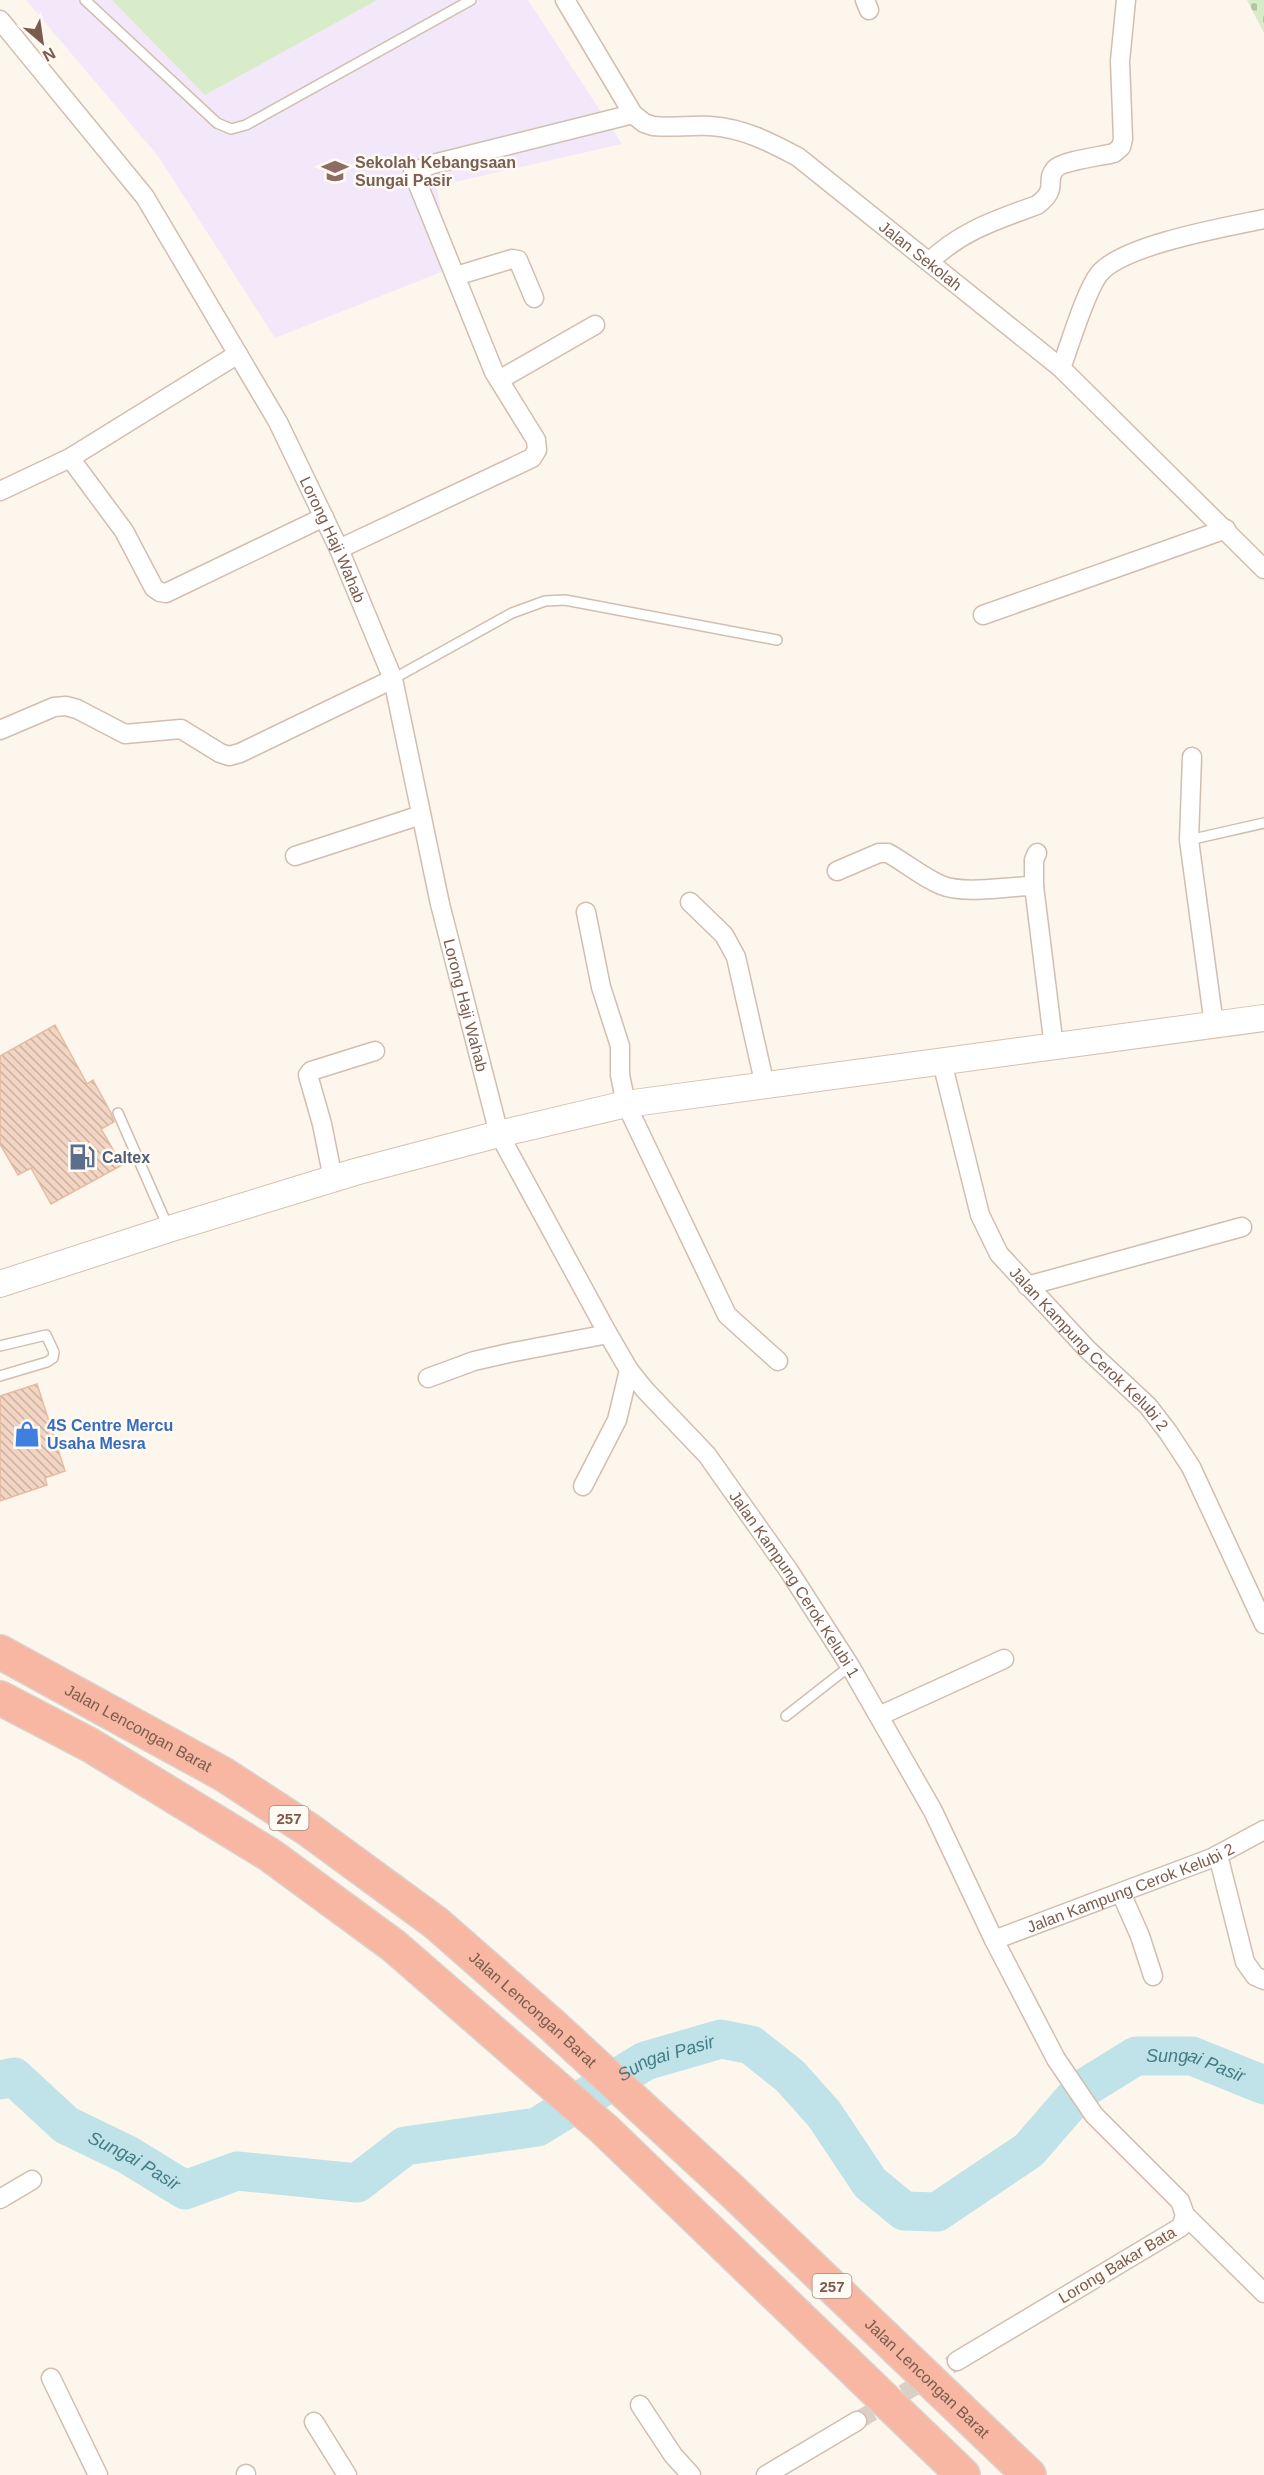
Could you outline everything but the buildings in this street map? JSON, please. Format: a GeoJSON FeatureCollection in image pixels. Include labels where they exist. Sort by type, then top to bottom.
{"type":"FeatureCollection","features":[{"type":"Feature","properties":{"kind":"highway","name":"Jalan Lencongan Barat"},"geometry":{"type":"LineString","coordinates":[[0,1652],[223,1774],[309,1830],[436,1923],[632,2099],[874,2325],[1029,2475]]}},
{"type":"Feature","properties":{"kind":"highway","name":"257"},"geometry":{"type":"LineString","coordinates":[[0,1698],[90,1745],[270,1855],[394,1946],[604,2129],[963,2475]]}},
{"type":"Feature","properties":{"kind":"main road"},"geometry":{"type":"LineString","coordinates":[[0,1284],[333,1179],[500,1134],[626,1104],[1264,1018]]}},
{"type":"Feature","properties":{"kind":"street"},"geometry":{"type":"LineString","coordinates":[[339,549],[532,458],[537,450],[536,440],[499,380],[413,172],[416,168],[633,114],[565,0]]}},
{"type":"Feature","properties":{"kind":"street"},"geometry":{"type":"LineString","coordinates":[[929,262],[947,244],[966,233],[1037,205],[1051,191],[1052,175],[1060,166],[1114,153],[1121,147],[1124,139],[1120,61],[1126,0]]}},
{"type":"Feature","properties":{"kind":"street","name":"Lorong Haji Wahab"},"geometry":{"type":"LineString","coordinates":[[0,20],[145,196],[281,428],[339,549],[393,679],[440,904],[500,1134]]}},
{"type":"Feature","properties":{"kind":"street","name":"Jalan Sekolah"},"geometry":{"type":"LineString","coordinates":[[633,114],[644,123],[653,126],[711,126],[734,129],[767,141],[798,157],[1061,368],[1264,568]]}},
{"type":"Feature","properties":{"kind":"street"},"geometry":{"type":"LineString","coordinates":[[1061,368],[1092,285],[1106,267],[1130,253],[1217,228],[1264,219]]}},
{"type":"Feature","properties":{"kind":"street"},"geometry":{"type":"LineString","coordinates":[[456,276],[512,259],[518,260],[534,298]]}},
{"type":"Feature","properties":{"kind":"street"},"geometry":{"type":"LineString","coordinates":[[499,380],[595,325]]}},
{"type":"Feature","properties":{"kind":"street"},"geometry":{"type":"LineString","coordinates":[[0,491],[70,458],[238,354]]}},
{"type":"Feature","properties":{"kind":"street"},"geometry":{"type":"LineString","coordinates":[[70,458],[124,531],[154,588],[160,592],[166,592],[324,516]]}},
{"type":"Feature","properties":{"kind":"street"},"geometry":{"type":"LineString","coordinates":[[983,615],[1226,529]]}},
{"type":"Feature","properties":{"kind":"street"},"geometry":{"type":"LineString","coordinates":[[0,730],[54,707],[66,706],[77,709],[125,734],[180,729],[229,756],[240,753],[393,679]]}},
{"type":"Feature","properties":{"kind":"street"},"geometry":{"type":"LineString","coordinates":[[1192,757],[1190,840],[1214,1025]]}},
{"type":"Feature","properties":{"kind":"street"},"geometry":{"type":"LineString","coordinates":[[295,856],[421,815]]}},
{"type":"Feature","properties":{"kind":"street"},"geometry":{"type":"LineString","coordinates":[[837,871],[879,853],[888,853],[941,885],[956,889],[1034,886]]}},
{"type":"Feature","properties":{"kind":"street"},"geometry":{"type":"LineString","coordinates":[[1037,854],[1034,860],[1034,886],[1054,1047]]}},
{"type":"Feature","properties":{"kind":"street"},"geometry":{"type":"LineString","coordinates":[[690,902],[724,935],[734,951],[765,1086]]}},
{"type":"Feature","properties":{"kind":"street"},"geometry":{"type":"LineString","coordinates":[[586,912],[601,987],[620,1046],[620,1075],[626,1104],[727,1315],[778,1361]]}},
{"type":"Feature","properties":{"kind":"street"},"geometry":{"type":"LineString","coordinates":[[333,1179],[322,1124],[308,1075],[311,1071],[375,1051]]}},
{"type":"Feature","properties":{"kind":"street","name":"Jalan Kampung Cerok Kelubi 2"},"geometry":{"type":"LineString","coordinates":[[942,1062],[980,1215],[999,1254],[1087,1349],[1148,1406],[1168,1432],[1191,1467],[1264,1624]]}},
{"type":"Feature","properties":{"kind":"street","name":"Jalan Kampung Cerok Kelubi 1"},"geometry":{"type":"LineString","coordinates":[[500,1134],[629,1370],[707,1455],[789,1570],[850,1666],[933,1811],[994,1940],[1056,2059]]}},
{"type":"Feature","properties":{"kind":"street"},"geometry":{"type":"LineString","coordinates":[[1028,1286],[1242,1227]]}},
{"type":"Feature","properties":{"kind":"street"},"geometry":{"type":"LineString","coordinates":[[428,1378],[474,1361],[608,1334]]}},
{"type":"Feature","properties":{"kind":"street"},"geometry":{"type":"LineString","coordinates":[[584,1486],[617,1420],[629,1370]]}},
{"type":"Feature","properties":{"kind":"street"},"geometry":{"type":"LineString","coordinates":[[879,1716],[1004,1659]]}},
{"type":"Feature","properties":{"kind":"street","name":"Jalan Kampung Cerok Kelubi 2"},"geometry":{"type":"LineString","coordinates":[[994,1940],[1218,1855],[1264,1830]]}},
{"type":"Feature","properties":{"kind":"street"},"geometry":{"type":"LineString","coordinates":[[1218,1855],[1245,1962],[1255,1976],[1264,1980]]}},
{"type":"Feature","properties":{"kind":"street"},"geometry":{"type":"LineString","coordinates":[[1121,1893],[1140,1936],[1153,1976]]}},
{"type":"Feature","properties":{"kind":"street","name":"Lorong Bakar Bata"},"geometry":{"type":"LineString","coordinates":[[957,2361],[1181,2227],[1185,2215],[1180,2201],[1094,2115],[1056,2059]]}},
{"type":"Feature","properties":{"kind":"street"},"geometry":{"type":"LineString","coordinates":[[0,2199],[32,2180]]}},
{"type":"Feature","properties":{"kind":"street"},"geometry":{"type":"LineString","coordinates":[[1185,2215],[1264,2293]]}},
{"type":"Feature","properties":{"kind":"street"},"geometry":{"type":"LineString","coordinates":[[51,2378],[98,2475]]}},
{"type":"Feature","properties":{"kind":"street"},"geometry":{"type":"LineString","coordinates":[[640,2405],[673,2455],[692,2475]]}},
{"type":"Feature","properties":{"kind":"street"},"geometry":{"type":"LineString","coordinates":[[766,2475],[857,2421]]}},
{"type":"Feature","properties":{"kind":"street"},"geometry":{"type":"LineString","coordinates":[[315,2422],[347,2475]]}},
{"type":"Feature","properties":{"kind":"lane"},"geometry":{"type":"LineString","coordinates":[[85,0],[217,123],[231,129],[246,125],[471,0]]}},
{"type":"Feature","properties":{"kind":"lane"},"geometry":{"type":"LineString","coordinates":[[393,679],[512,613],[545,601],[565,600],[777,640]]}},
{"type":"Feature","properties":{"kind":"lane"},"geometry":{"type":"LineString","coordinates":[[1190,840],[1264,823]]}},
{"type":"Feature","properties":{"kind":"lane"},"geometry":{"type":"LineString","coordinates":[[117,1113],[169,1229]]}},
{"type":"Feature","properties":{"kind":"lane"},"geometry":{"type":"LineString","coordinates":[[0,1346],[46,1335],[54,1352],[52,1358],[47,1362],[0,1377]]}},
{"type":"Feature","properties":{"kind":"lane"},"geometry":{"type":"LineString","coordinates":[[786,1716],[850,1666]]}},
{"type":"Feature","properties":{"kind":"shaded area","name":"Sekolah Kebangsaan Sungai Pasir"},"geometry":{"type":"Polygon","coordinates":[[[26,0],[528,0],[622,144],[437,186],[449,269],[275,338],[158,156],[26,0]]]}},
{"type":"Feature","properties":{"kind":"green space"},"geometry":{"type":"Polygon","coordinates":[[[112,0],[377,0],[205,95],[112,0]]]}},
{"type":"Feature","properties":{"kind":"green space"},"geometry":{"type":"Polygon","coordinates":[[[1247,0],[1264,0],[1264,33],[1247,0]]]}},
{"type":"Feature","properties":{"kind":"waterway","name":"Sungai Pasir"},"geometry":{"type":"LineString","coordinates":[[0,2080],[14,2077],[66,2125],[128,2155],[185,2190],[237,2171],[357,2183],[405,2146],[537,2127],[645,2061],[721,2039],[751,2045],[790,2076],[824,2114],[870,2183],[904,2211],[937,2212],[1029,2150],[1081,2090],[1136,2056],[1192,2056],[1264,2085]]}},
{"type":"Feature","properties":{"kind":"tunnel"},"geometry":{"type":"LineString","coordinates":[[857,2421],[957,2361]]}},
{"type":"Feature","properties":{"kind":"place","name":"Sekolah Kebangsaan Sungai Pasir"},"geometry":{"type":"Point","coordinates":[335,171]}},
{"type":"Feature","properties":{"kind":"place","name":"Caltex"},"geometry":{"type":"Point","coordinates":[82,1157]}},
{"type":"Feature","properties":{"kind":"place","name":"4S Centre Mercu Usaha Mesra"},"geometry":{"type":"Point","coordinates":[27,1434]}}]}
